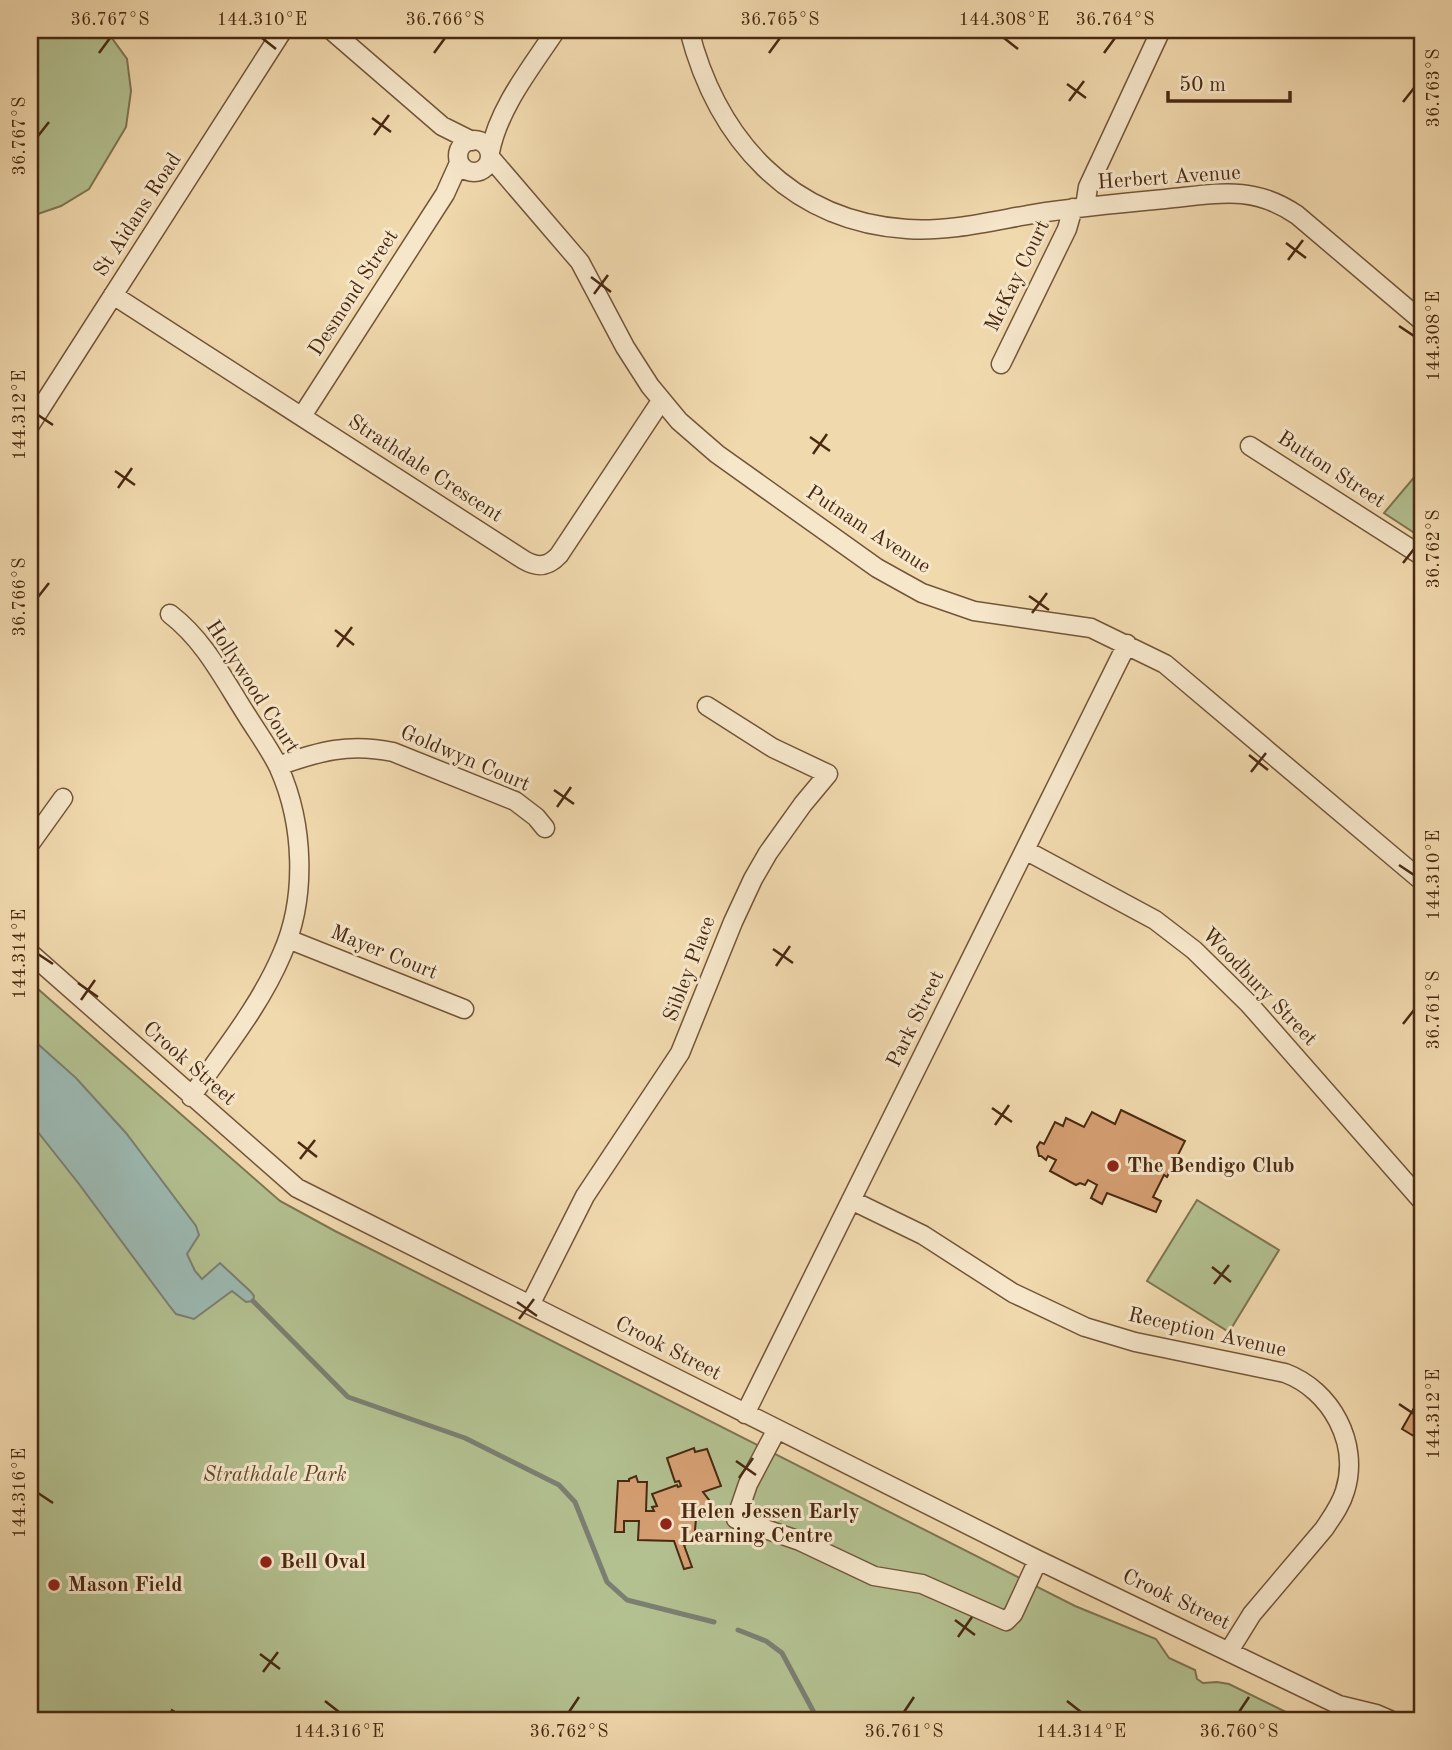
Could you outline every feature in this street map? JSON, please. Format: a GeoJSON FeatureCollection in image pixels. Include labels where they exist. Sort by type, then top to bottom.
{"type":"FeatureCollection","features":[{"type":"Feature","properties":{"kind":"street","name":"St Aidans Road"},"geometry":{"type":"LineString","coordinates":[[30,425],[283,30]]}},
{"type":"Feature","properties":{"kind":"street"},"geometry":{"type":"LineString","coordinates":[[331,30],[442,126],[484,144],[490,155]]}},
{"type":"Feature","properties":{"kind":"street"},"geometry":{"type":"LineString","coordinates":[[466,166],[487,166],[495,132],[508,105],[556,30]]}},
{"type":"Feature","properties":{"kind":"street","name":"Herbert Avenue"},"geometry":{"type":"LineString","coordinates":[[689,30],[704,80],[731,130],[773,175],[824,208],[860,222],[907,229],[953,227],[1079,207],[1230,193],[1248,194],[1270,199],[1297,215],[1422,321]]}},
{"type":"Feature","properties":{"kind":"street","name":"McKay Court"},"geometry":{"type":"LineString","coordinates":[[1001,363],[1079,207],[1161,30]]}},
{"type":"Feature","properties":{"kind":"street"},"geometry":{"type":"LineString","coordinates":[[466,166],[461,146],[473,141],[508,105]]}},
{"type":"Feature","properties":{"kind":"street"},"geometry":{"type":"LineString","coordinates":[[442,126],[466,166]]}},
{"type":"Feature","properties":{"kind":"street","name":"Putnam Avenue"},"geometry":{"type":"LineString","coordinates":[[490,155],[516,190],[580,262],[625,347],[661,401],[698,439],[735,468],[898,581],[939,600],[1000,616],[1081,625],[1127,644],[1165,664],[1422,881]]}},
{"type":"Feature","properties":{"kind":"street","name":"Putnam Avenue"},"geometry":{"type":"LineString","coordinates":[[466,166],[516,190]]}},
{"type":"Feature","properties":{"kind":"street","name":"Desmond Street"},"geometry":{"type":"LineString","coordinates":[[302,416],[445,194],[466,166]]}},
{"type":"Feature","properties":{"kind":"street","name":"Strathdale Crescent"},"geometry":{"type":"LineString","coordinates":[[113,295],[524,560],[541,566],[552,562],[559,555],[661,401]]}},
{"type":"Feature","properties":{"kind":"street","name":"Button Street"},"geometry":{"type":"LineString","coordinates":[[1250,446],[1422,556]]}},
{"type":"Feature","properties":{"kind":"street","name":"Hollywood Court"},"geometry":{"type":"LineString","coordinates":[[170,614],[202,643],[278,766],[293,812],[299,862],[294,915],[288,939],[264,990],[191,1097]]}},
{"type":"Feature","properties":{"kind":"street","name":"Park Street"},"geometry":{"type":"LineString","coordinates":[[745,1413],[1127,644]]}},
{"type":"Feature","properties":{"kind":"street","name":"Sibley Place"},"geometry":{"type":"LineString","coordinates":[[530,1305],[585,1196],[680,1053],[753,879],[803,804],[828,774],[773,748],[707,706]]}},
{"type":"Feature","properties":{"kind":"street","name":"Goldwyn Court"},"geometry":{"type":"LineString","coordinates":[[278,766],[324,751],[347,747],[393,752],[515,802],[536,817],[545,828]]}},
{"type":"Feature","properties":{"kind":"street"},"geometry":{"type":"LineString","coordinates":[[30,844],[63,798]]}},
{"type":"Feature","properties":{"kind":"street","name":"Woodbury Street"},"geometry":{"type":"LineString","coordinates":[[1025,850],[1155,920],[1194,950],[1249,1004],[1422,1201]]}},
{"type":"Feature","properties":{"kind":"street","name":"Mayer Court"},"geometry":{"type":"LineString","coordinates":[[288,939],[464,1009]]}},
{"type":"Feature","properties":{"kind":"street","name":"Crook Street"},"geometry":{"type":"LineString","coordinates":[[30,953],[297,1188],[1038,1560],[1339,1705],[1390,1720]]}},
{"type":"Feature","properties":{"kind":"street","name":"Reception Avenue"},"geometry":{"type":"LineString","coordinates":[[851,1200],[923,1235],[1013,1293],[1085,1326],[1135,1342],[1285,1373],[1322,1396],[1340,1424],[1346,1443],[1349,1468],[1345,1491],[1324,1529],[1252,1614],[1228,1651]]}},
{"type":"Feature","properties":{"kind":"street"},"geometry":{"type":"LineString","coordinates":[[777,1429],[748,1484],[736,1519],[800,1541],[874,1576],[922,1584],[1006,1622],[1013,1614],[1038,1560]]}},
{"type":"Feature","properties":{"kind":"street","name":"Crook Street"},"geometry":{"type":"LineString","coordinates":[[1339,1705],[1358,1720]]}},
{"type":"Feature","properties":{"kind":"green space"},"geometry":{"type":"Polygon","coordinates":[[[30,30],[106,30],[127,59],[131,91],[126,127],[89,189],[61,206],[35,215],[30,213],[30,30]]]}},
{"type":"Feature","properties":{"kind":"green space"},"geometry":{"type":"Polygon","coordinates":[[[1422,468],[1422,538],[1384,513],[1422,468]]]}},
{"type":"Feature","properties":{"kind":"green space","name":"Strathdale Park"},"geometry":{"type":"Polygon","coordinates":[[[30,982],[280,1201],[1075,1606],[1156,1639],[1169,1658],[1195,1670],[1197,1679],[1203,1683],[1229,1684],[1302,1720],[30,1720],[30,982]]]}},
{"type":"Feature","properties":{"kind":"green space"},"geometry":{"type":"Polygon","coordinates":[[[1197,1200],[1279,1250],[1229,1332],[1147,1281],[1197,1200]]]}},
{"type":"Feature","properties":{"kind":"water"},"geometry":{"type":"Polygon","coordinates":[[[30,1037],[76,1078],[126,1133],[196,1226],[199,1235],[187,1254],[195,1271],[202,1279],[220,1263],[251,1292],[253,1301],[246,1302],[232,1291],[194,1319],[176,1314],[30,1122],[30,1037]]]}},
{"type":"Feature","properties":{"kind":"building","name":"The Bendigo Club"},"geometry":{"type":"Polygon","coordinates":[[[1121,1110],[1185,1141],[1167,1177],[1164,1175],[1153,1197],[1161,1201],[1156,1212],[1107,1193],[1102,1204],[1091,1198],[1097,1185],[1088,1180],[1085,1185],[1076,1185],[1050,1171],[1056,1160],[1048,1156],[1046,1160],[1039,1156],[1037,1147],[1040,1142],[1044,1144],[1055,1122],[1063,1126],[1066,1118],[1084,1127],[1092,1112],[1115,1124],[1121,1110]]]}},
{"type":"Feature","properties":{"kind":"building"},"geometry":{"type":"Polygon","coordinates":[[[1422,1394],[1422,1441],[1402,1429],[1422,1394]]]}},
{"type":"Feature","properties":{"kind":"building"},"geometry":{"type":"Polygon","coordinates":[[[694,1448],[695,1452],[707,1449],[721,1486],[703,1492],[716,1509],[691,1507],[690,1518],[696,1519],[694,1541],[684,1545],[692,1567],[684,1569],[674,1541],[638,1540],[639,1521],[624,1521],[624,1532],[615,1532],[618,1481],[629,1481],[636,1476],[638,1482],[647,1482],[646,1511],[654,1511],[652,1507],[657,1506],[652,1494],[681,1486],[679,1481],[675,1482],[667,1458],[694,1448]]]}},
{"type":"Feature","properties":{"kind":"building"},"geometry":{"type":"Polygon","coordinates":[[[172,1710],[188,1720],[166,1720],[172,1710]]]}},
{"type":"Feature","properties":{"kind":"waterway"},"geometry":{"type":"LineString","coordinates":[[253,1301],[348,1397],[465,1438],[559,1485],[575,1502],[607,1582],[627,1600],[714,1622]]}},
{"type":"Feature","properties":{"kind":"waterway"},"geometry":{"type":"LineString","coordinates":[[738,1630],[766,1641],[782,1653],[818,1720]]}},
{"type":"Feature","properties":{"kind":"place","name":"The Bendigo Club"},"geometry":{"type":"Point","coordinates":[1113,1166]}},
{"type":"Feature","properties":{"kind":"place","name":"Helen Jessen Early Learning Centre"},"geometry":{"type":"Point","coordinates":[666,1524]}},
{"type":"Feature","properties":{"kind":"place","name":"Bell Oval"},"geometry":{"type":"Point","coordinates":[266,1562]}},
{"type":"Feature","properties":{"kind":"place","name":"Mason Field"},"geometry":{"type":"Point","coordinates":[54,1585]}}]}
